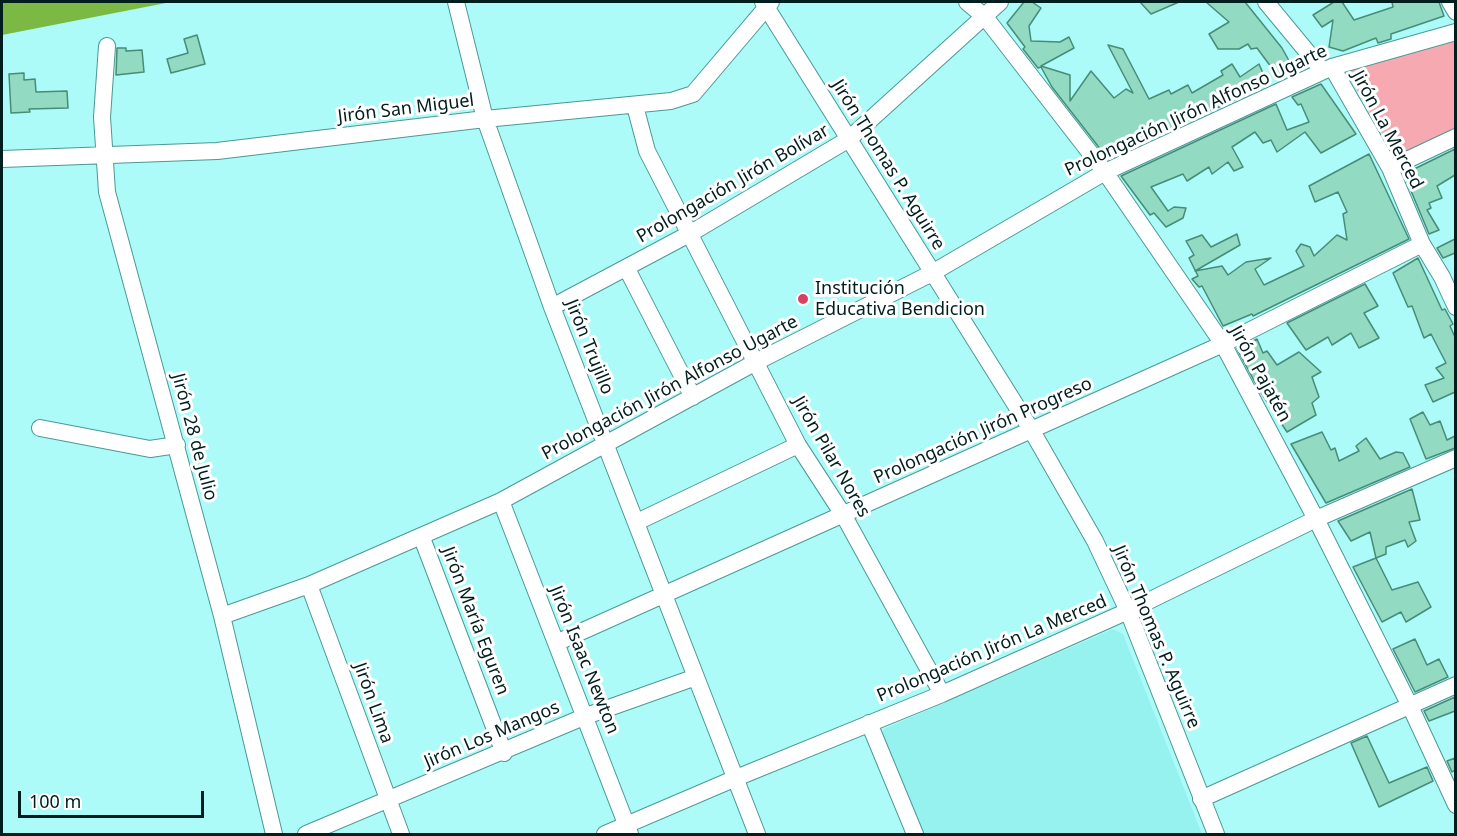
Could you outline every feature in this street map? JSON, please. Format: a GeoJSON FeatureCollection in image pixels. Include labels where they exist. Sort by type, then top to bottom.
{"type":"FeatureCollection","features":[{"type":"Feature","properties":{"kind":"street","name":"Jirón Trujillo"},"geometry":{"type":"LineString","coordinates":[[456,2],[485,119],[552,307],[758,834]]}},
{"type":"Feature","properties":{"kind":"street","name":"Jirón Pajatén"},"geometry":{"type":"LineString","coordinates":[[967,2],[985,17],[1105,172],[1222,344],[1316,519],[1410,706],[1455,805]]}},
{"type":"Feature","properties":{"kind":"street","name":"Prolongación Jirón Bolívar"},"geometry":{"type":"LineString","coordinates":[[552,307],[691,233],[849,139],[1000,2]]}},
{"type":"Feature","properties":{"kind":"street"},"geometry":{"type":"LineString","coordinates":[[1450,2],[1455,12]]}},
{"type":"Feature","properties":{"kind":"street","name":"Jirón San Miguel"},"geometry":{"type":"LineString","coordinates":[[2,159],[217,150],[485,119],[671,101],[693,94],[767,4]]}},
{"type":"Feature","properties":{"kind":"street","name":"Jirón Thomas P. Aguirre"},"geometry":{"type":"LineString","coordinates":[[767,4],[1032,431],[1095,541],[1128,611],[1216,834]]}},
{"type":"Feature","properties":{"kind":"street","name":"Jirón La Merced"},"geometry":{"type":"LineString","coordinates":[[1275,4],[1328,69],[1390,168],[1422,244],[1449,274],[1455,307]]}},
{"type":"Feature","properties":{"kind":"street","name":"Prolongación Jirón Alfonso Ugarte"},"geometry":{"type":"LineString","coordinates":[[222,616],[309,585],[422,538],[501,501],[756,362],[932,273],[1105,172],[1328,69],[1455,32]]}},
{"type":"Feature","properties":{"kind":"street","name":"Jirón 28 de Julio"},"geometry":{"type":"LineString","coordinates":[[108,46],[102,117],[103,155],[113,214],[222,616],[274,834]]}},
{"type":"Feature","properties":{"kind":"street","name":"Jirón Pilar Nores"},"geometry":{"type":"LineString","coordinates":[[635,106],[647,151],[798,445],[844,516],[942,694]]}},
{"type":"Feature","properties":{"kind":"street"},"geometry":{"type":"LineString","coordinates":[[1390,168],[1455,137]]}},
{"type":"Feature","properties":{"kind":"street","name":"Prolongación Jirón Progreso"},"geometry":{"type":"LineString","coordinates":[[556,643],[844,516],[1222,344],[1422,244]]}},
{"type":"Feature","properties":{"kind":"street"},"geometry":{"type":"LineString","coordinates":[[627,269],[693,397]]}},
{"type":"Feature","properties":{"kind":"street"},"geometry":{"type":"LineString","coordinates":[[40,428],[150,449],[177,445]]}},
{"type":"Feature","properties":{"kind":"street"},"geometry":{"type":"LineString","coordinates":[[637,522],[798,445]]}},
{"type":"Feature","properties":{"kind":"street","name":"Prolongación Jirón La Merced"},"geometry":{"type":"LineString","coordinates":[[605,834],[628,830],[736,778],[942,694],[1128,611],[1316,519],[1455,458]]}},
{"type":"Feature","properties":{"kind":"street","name":"Jirón Isaac Newton"},"geometry":{"type":"LineString","coordinates":[[501,501],[586,716],[628,830]]}},
{"type":"Feature","properties":{"kind":"street","name":"Jirón María Eguren"},"geometry":{"type":"LineString","coordinates":[[422,538],[504,753]]}},
{"type":"Feature","properties":{"kind":"street","name":"Jirón Lima"},"geometry":{"type":"LineString","coordinates":[[309,585],[401,834]]}},
{"type":"Feature","properties":{"kind":"street","name":"Jirón Los Mangos"},"geometry":{"type":"LineString","coordinates":[[306,834],[504,753],[586,716],[696,677]]}},
{"type":"Feature","properties":{"kind":"street"},"geometry":{"type":"LineString","coordinates":[[1201,799],[1455,685]]}},
{"type":"Feature","properties":{"kind":"street"},"geometry":{"type":"LineString","coordinates":[[869,723],[915,834]]}},
{"type":"Feature","properties":{"kind":"shaded area"},"geometry":{"type":"Polygon","coordinates":[[[2,2],[171,2],[2,35],[2,2]]]}},
{"type":"Feature","properties":{"kind":"shaded area"},"geometry":{"type":"Polygon","coordinates":[[[1455,40],[1455,131],[1396,158],[1346,71],[1455,40]]]}},
{"type":"Feature","properties":{"kind":"shaded area"},"geometry":{"type":"Polygon","coordinates":[[[1113,629],[1123,634],[1202,834],[923,834],[880,737],[884,729],[1113,629]]]}},
{"type":"Feature","properties":{"kind":"building"},"geometry":{"type":"Polygon","coordinates":[[[1024,2],[1032,2],[1041,8],[1029,26],[1031,41],[1060,42],[1069,37],[1074,48],[1041,66],[1070,75],[1070,101],[1091,71],[1114,98],[1126,89],[1133,93],[1108,45],[1123,49],[1149,99],[1169,90],[1171,94],[1188,85],[1192,93],[1223,75],[1221,71],[1232,64],[1240,77],[1259,64],[1266,80],[1247,88],[1249,91],[1231,102],[1185,121],[1108,159],[1052,87],[1041,67],[1038,68],[1023,49],[1025,47],[1007,23],[1024,2]]]}},
{"type":"Feature","properties":{"kind":"building"},"geometry":{"type":"Polygon","coordinates":[[[1140,2],[1179,2],[1151,14],[1140,2]]]}},
{"type":"Feature","properties":{"kind":"building"},"geometry":{"type":"Polygon","coordinates":[[[1206,2],[1245,2],[1282,48],[1293,68],[1277,75],[1257,48],[1251,49],[1248,44],[1239,49],[1218,49],[1209,34],[1229,22],[1206,2]]]}},
{"type":"Feature","properties":{"kind":"building"},"geometry":{"type":"Polygon","coordinates":[[[1334,2],[1342,2],[1354,20],[1393,7],[1392,2],[1439,2],[1444,16],[1391,34],[1391,39],[1378,43],[1376,38],[1343,51],[1329,47],[1333,20],[1322,27],[1313,15],[1334,2]]]}},
{"type":"Feature","properties":{"kind":"building"},"geometry":{"type":"Polygon","coordinates":[[[197,35],[205,64],[171,73],[167,59],[188,53],[184,39],[197,35]]]}},
{"type":"Feature","properties":{"kind":"building"},"geometry":{"type":"Polygon","coordinates":[[[117,48],[126,48],[126,51],[142,50],[144,72],[116,75],[117,48]]]}},
{"type":"Feature","properties":{"kind":"building"},"geometry":{"type":"Polygon","coordinates":[[[24,73],[24,80],[35,79],[36,92],[67,91],[68,108],[29,109],[30,112],[11,113],[9,74],[24,73]]]}},
{"type":"Feature","properties":{"kind":"building"},"geometry":{"type":"Polygon","coordinates":[[[1321,84],[1356,134],[1321,153],[1305,132],[1277,152],[1271,140],[1263,143],[1255,132],[1232,147],[1243,167],[1234,171],[1228,162],[1212,174],[1209,167],[1187,181],[1183,174],[1151,187],[1168,211],[1174,207],[1186,208],[1183,218],[1166,227],[1154,213],[1150,215],[1121,176],[1276,104],[1287,130],[1309,122],[1301,104],[1298,105],[1292,97],[1321,84]]]}},
{"type":"Feature","properties":{"kind":"building"},"geometry":{"type":"Polygon","coordinates":[[[1455,149],[1455,175],[1437,186],[1442,198],[1429,203],[1431,208],[1427,210],[1439,230],[1429,234],[1404,174],[1455,149]]]}},
{"type":"Feature","properties":{"kind":"building"},"geometry":{"type":"Polygon","coordinates":[[[1369,154],[1409,239],[1253,316],[1252,314],[1223,326],[1202,286],[1199,287],[1192,279],[1198,276],[1195,271],[1222,266],[1228,275],[1246,262],[1271,258],[1255,269],[1264,285],[1304,266],[1296,251],[1301,244],[1310,247],[1314,256],[1337,235],[1347,240],[1343,214],[1347,212],[1338,192],[1315,202],[1309,186],[1369,154]]]}},
{"type":"Feature","properties":{"kind":"building"},"geometry":{"type":"Polygon","coordinates":[[[1237,234],[1240,245],[1195,271],[1189,258],[1194,255],[1186,241],[1202,235],[1211,247],[1237,234]]]}},
{"type":"Feature","properties":{"kind":"building"},"geometry":{"type":"Polygon","coordinates":[[[1455,239],[1455,253],[1443,258],[1437,248],[1455,239]]]}},
{"type":"Feature","properties":{"kind":"building"},"geometry":{"type":"Polygon","coordinates":[[[1418,258],[1442,310],[1445,309],[1453,324],[1450,326],[1455,337],[1455,392],[1433,402],[1425,385],[1444,378],[1436,368],[1446,363],[1431,334],[1424,338],[1412,306],[1408,307],[1393,273],[1418,258]]]}},
{"type":"Feature","properties":{"kind":"building"},"geometry":{"type":"Polygon","coordinates":[[[1365,284],[1378,306],[1364,313],[1379,338],[1359,348],[1351,333],[1332,345],[1328,337],[1306,350],[1287,323],[1365,284]]]}},
{"type":"Feature","properties":{"kind":"building"},"geometry":{"type":"Polygon","coordinates":[[[1257,339],[1263,353],[1267,351],[1277,365],[1299,352],[1321,372],[1312,377],[1319,397],[1312,403],[1316,415],[1287,432],[1258,388],[1237,349],[1257,339]]]}},
{"type":"Feature","properties":{"kind":"building"},"geometry":{"type":"Polygon","coordinates":[[[1423,412],[1430,425],[1440,421],[1447,440],[1455,436],[1455,448],[1426,459],[1410,419],[1423,412]]]}},
{"type":"Feature","properties":{"kind":"building"},"geometry":{"type":"Polygon","coordinates":[[[1322,432],[1331,450],[1335,448],[1339,461],[1359,451],[1356,446],[1366,438],[1380,459],[1396,452],[1403,453],[1410,467],[1326,503],[1291,444],[1322,432]]]}},
{"type":"Feature","properties":{"kind":"building"},"geometry":{"type":"Polygon","coordinates":[[[1412,489],[1420,520],[1409,522],[1416,541],[1408,547],[1405,540],[1386,547],[1386,554],[1376,558],[1370,532],[1351,541],[1338,521],[1412,489]]]}},
{"type":"Feature","properties":{"kind":"building"},"geometry":{"type":"Polygon","coordinates":[[[1376,558],[1392,590],[1418,582],[1431,607],[1406,622],[1401,612],[1382,622],[1353,567],[1376,558]]]}},
{"type":"Feature","properties":{"kind":"building"},"geometry":{"type":"Polygon","coordinates":[[[1415,639],[1427,665],[1439,659],[1448,677],[1415,692],[1393,649],[1415,639]]]}},
{"type":"Feature","properties":{"kind":"building"},"geometry":{"type":"Polygon","coordinates":[[[1455,697],[1455,711],[1429,721],[1424,711],[1455,697]]]}},
{"type":"Feature","properties":{"kind":"building"},"geometry":{"type":"Polygon","coordinates":[[[1367,736],[1389,783],[1427,767],[1433,781],[1379,807],[1351,743],[1367,736]]]}},
{"type":"Feature","properties":{"kind":"building"},"geometry":{"type":"Polygon","coordinates":[[[1455,758],[1455,770],[1452,772],[1447,761],[1455,758]]]}},
{"type":"Feature","properties":{"kind":"place","name":"Institución Educativa Bendicion"},"geometry":{"type":"Point","coordinates":[803,299]}}]}
